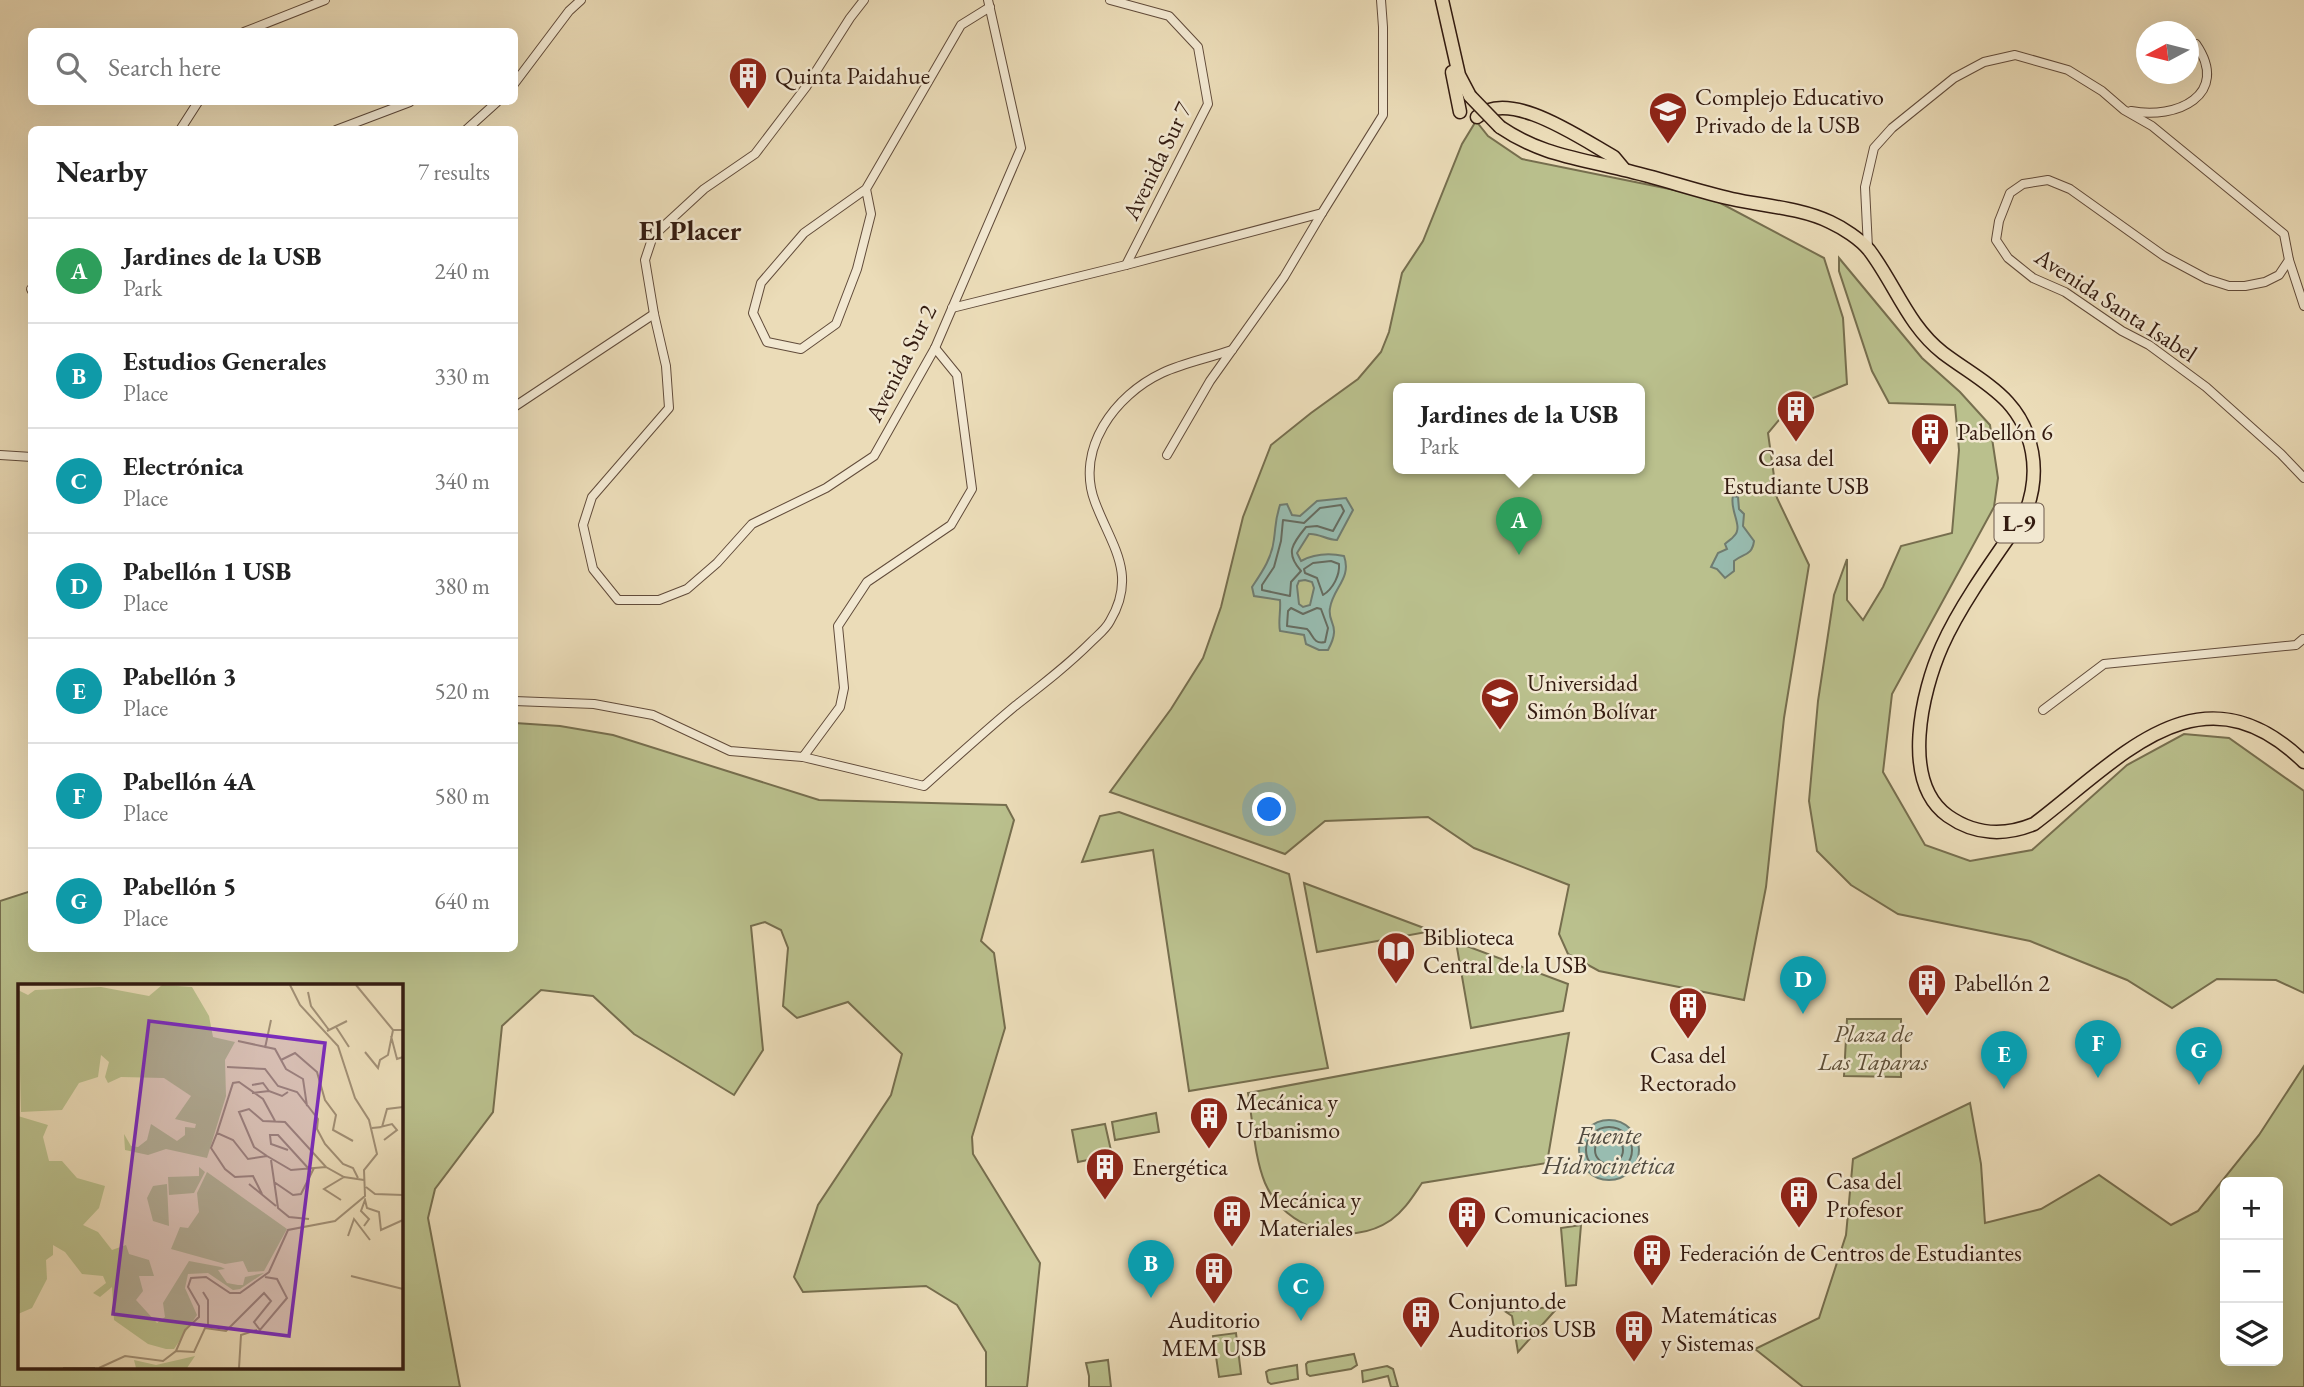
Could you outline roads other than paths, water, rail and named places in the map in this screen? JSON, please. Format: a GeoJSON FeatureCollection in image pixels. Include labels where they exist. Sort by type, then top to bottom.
{"type":"FeatureCollection","features":[{"type":"Feature","properties":{"kind":"main road","name":"L-9"},"geometry":{"type":"LineString","coordinates":[[1442,0],[1460,75],[1470,96],[1500,127],[1517,139],[1562,157],[1623,169],[1829,222],[1868,248],[1915,325],[1927,338],[1941,351],[1992,386],[2009,402],[2022,420],[2034,465],[2033,487],[2025,514],[1942,645],[1931,676],[1919,749],[1925,786],[1938,807],[1957,822],[1983,832],[2019,830],[2034,824],[2136,743],[2160,731],[2205,719],[2226,718],[2243,722],[2280,740],[2304,762]]}},
{"type":"Feature","properties":{"kind":"main road"},"geometry":{"type":"LineString","coordinates":[[1450,37],[1451,68],[1460,111]]}},
{"type":"Feature","properties":{"kind":"main road"},"geometry":{"type":"LineString","coordinates":[[1477,117],[1487,110],[1502,107],[1525,111],[1614,157],[1623,169]]}},
{"type":"Feature","properties":{"kind":"street"},"geometry":{"type":"LineString","coordinates":[[254,28],[325,0]]}},
{"type":"Feature","properties":{"kind":"street"},"geometry":{"type":"LineString","coordinates":[[518,78],[569,11],[581,0]]}},
{"type":"Feature","properties":{"kind":"street"},"geometry":{"type":"LineString","coordinates":[[518,404],[654,314],[645,260],[653,236],[704,189],[755,154],[806,87],[864,0]]}},
{"type":"Feature","properties":{"kind":"street","name":"Avenida Sur 7"},"geometry":{"type":"LineString","coordinates":[[1110,0],[1168,16],[1198,47],[1208,104],[1126,265]]}},
{"type":"Feature","properties":{"kind":"street"},"geometry":{"type":"LineString","coordinates":[[1167,455],[1210,381],[1284,277],[1383,115],[1381,0]]}},
{"type":"Feature","properties":{"kind":"street"},"geometry":{"type":"LineString","coordinates":[[866,189],[870,214],[857,269],[836,324],[801,349],[767,342],[753,313],[761,283],[804,233],[866,189],[961,25],[989,3]]}},
{"type":"Feature","properties":{"kind":"street","name":"Avenida Sur 2"},"geometry":{"type":"LineString","coordinates":[[654,314],[666,366],[669,408],[592,497],[583,526],[593,569],[618,600],[659,600],[687,589],[717,563],[752,523],[827,488],[874,456],[935,348],[1021,148],[989,3]]}},
{"type":"Feature","properties":{"kind":"street"},"geometry":{"type":"LineString","coordinates":[[2124,110],[2142,113],[2179,109],[2197,99],[2207,79],[2206,57],[2199,48]]}},
{"type":"Feature","properties":{"kind":"street"},"geometry":{"type":"LineString","coordinates":[[1868,248],[1865,187],[1874,148],[1892,128],[1954,78],[1984,62],[2015,55],[2068,70],[2102,90],[2124,110],[2151,126],[2284,234],[2288,260],[2304,306]]}},
{"type":"Feature","properties":{"kind":"street"},"geometry":{"type":"LineString","coordinates":[[183,126],[196,105]]}},
{"type":"Feature","properties":{"kind":"street"},"geometry":{"type":"LineString","coordinates":[[347,126],[402,105]]}},
{"type":"Feature","properties":{"kind":"street"},"geometry":{"type":"LineString","coordinates":[[472,126],[494,105]]}},
{"type":"Feature","properties":{"kind":"street","name":"Avenida Santa Isabel"},"geometry":{"type":"LineString","coordinates":[[2288,260],[2279,275],[2265,282],[2229,286],[2207,279],[2164,256],[2070,189],[2048,180],[2022,184],[2010,193],[1999,221],[1997,240],[2008,258],[2033,278],[2065,292],[2122,331],[2149,345],[2206,387],[2304,478]]}},
{"type":"Feature","properties":{"kind":"street"},"geometry":{"type":"LineString","coordinates":[[952,308],[1322,213]]}},
{"type":"Feature","properties":{"kind":"street"},"geometry":{"type":"LineString","coordinates":[[803,757],[840,707],[844,688],[838,626],[867,582],[951,525],[972,489],[957,375],[935,348]]}},
{"type":"Feature","properties":{"kind":"street"},"geometry":{"type":"LineString","coordinates":[[518,701],[594,704],[653,715],[730,751],[803,757],[923,786],[992,725],[1075,658],[1109,622],[1121,596],[1123,572],[1108,528],[1094,500],[1090,466],[1097,435],[1112,412],[1139,386],[1162,373],[1232,350]]}},
{"type":"Feature","properties":{"kind":"street"},"geometry":{"type":"LineString","coordinates":[[0,455],[28,457]]}},
{"type":"Feature","properties":{"kind":"street"},"geometry":{"type":"LineString","coordinates":[[2043,710],[2104,664],[2295,645],[2304,638]]}},
{"type":"Feature","properties":{"kind":"water"},"geometry":{"type":"Polygon","coordinates":[[[1733,496],[1738,497],[1739,509],[1744,514],[1743,526],[1754,541],[1749,552],[1734,561],[1734,571],[1725,578],[1717,569],[1711,567],[1718,553],[1727,549],[1725,544],[1737,532],[1733,496]]]}},
{"type":"Feature","properties":{"kind":"water"},"geometry":{"type":"Polygon","coordinates":[[[1346,498],[1353,510],[1337,540],[1309,534],[1297,553],[1301,561],[1322,555],[1344,556],[1346,571],[1330,608],[1334,635],[1328,650],[1319,650],[1306,644],[1304,635],[1280,631],[1280,600],[1254,596],[1252,587],[1271,552],[1280,505],[1287,504],[1292,515],[1300,516],[1317,501],[1346,498]],[[1299,581],[1297,586],[1299,604],[1303,607],[1310,605],[1314,588],[1312,582],[1299,581]]]}},
{"type":"Feature","properties":{"kind":"water","name":"Fuente Hidrocinética"},"geometry":{"type":"Polygon","coordinates":[[[1609,1120],[1630,1129],[1639,1150],[1630,1171],[1609,1180],[1588,1171],[1579,1150],[1588,1129],[1609,1120]]]}},
{"type":"Feature","properties":{"kind":"place","name":"Quinta Paidahue"},"geometry":{"type":"Point","coordinates":[748,110]}},
{"type":"Feature","properties":{"kind":"place","name":"Complejo Educativo Privado de la USB"},"geometry":{"type":"Point","coordinates":[1668,145]}},
{"type":"Feature","properties":{"kind":"place","name":"Casa del Estudiante USB"},"geometry":{"type":"Point","coordinates":[1796,443]}},
{"type":"Feature","properties":{"kind":"place","name":"Pabellón 6"},"geometry":{"type":"Point","coordinates":[1930,466]}},
{"type":"Feature","properties":{"kind":"place","name":"Jardines de la USB"},"geometry":{"type":"Point","coordinates":[1519,555]}},
{"type":"Feature","properties":{"kind":"place","name":"Universidad Simón Bolívar"},"geometry":{"type":"Point","coordinates":[1500,731]}},
{"type":"Feature","properties":{"kind":"place","name":"Biblioteca Central de la USB"},"geometry":{"type":"Point","coordinates":[1396,985]}},
{"type":"Feature","properties":{"kind":"place","name":"Pabellón 1 USB"},"geometry":{"type":"Point","coordinates":[1803,1014]}},
{"type":"Feature","properties":{"kind":"place","name":"Pabellón 2"},"geometry":{"type":"Point","coordinates":[1927,1017]}},
{"type":"Feature","properties":{"kind":"place","name":"Casa del Rectorado"},"geometry":{"type":"Point","coordinates":[1688,1040]}},
{"type":"Feature","properties":{"kind":"place","name":"Pabellón 4A"},"geometry":{"type":"Point","coordinates":[2098,1078]}},
{"type":"Feature","properties":{"kind":"place","name":"Pabellón 5"},"geometry":{"type":"Point","coordinates":[2199,1085]}},
{"type":"Feature","properties":{"kind":"place","name":"Pabellón 3"},"geometry":{"type":"Point","coordinates":[2004,1089]}},
{"type":"Feature","properties":{"kind":"place","name":"Mecánica y Urbanismo"},"geometry":{"type":"Point","coordinates":[1209,1150]}},
{"type":"Feature","properties":{"kind":"place","name":"Energética"},"geometry":{"type":"Point","coordinates":[1105,1201]}},
{"type":"Feature","properties":{"kind":"place","name":"Casa del Profesor"},"geometry":{"type":"Point","coordinates":[1799,1229]}},
{"type":"Feature","properties":{"kind":"place","name":"Mecánica y Materiales"},"geometry":{"type":"Point","coordinates":[1232,1248]}},
{"type":"Feature","properties":{"kind":"place","name":"Comunicaciones"},"geometry":{"type":"Point","coordinates":[1467,1249]}},
{"type":"Feature","properties":{"kind":"place","name":"Federación de Centros de Estudiantes"},"geometry":{"type":"Point","coordinates":[1652,1287]}},
{"type":"Feature","properties":{"kind":"place","name":"Estudios Generales"},"geometry":{"type":"Point","coordinates":[1151,1298]}},
{"type":"Feature","properties":{"kind":"place","name":"Auditorio MEM USB"},"geometry":{"type":"Point","coordinates":[1214,1305]}},
{"type":"Feature","properties":{"kind":"place","name":"Electrónica"},"geometry":{"type":"Point","coordinates":[1301,1321]}},
{"type":"Feature","properties":{"kind":"place","name":"Conjunto de Auditorios USB"},"geometry":{"type":"Point","coordinates":[1421,1349]}},
{"type":"Feature","properties":{"kind":"place","name":"Matemáticas y Sistemas"},"geometry":{"type":"Point","coordinates":[1634,1363]}},
{"type":"Feature","properties":{"kind":"district","name":"El Placer"},"geometry":{"type":"Point","coordinates":[690,230]}},
{"type":"Feature","properties":{"kind":"park label","name":"Plaza de Las Taparas"},"geometry":{"type":"Point","coordinates":[1873,1048]}}]}
